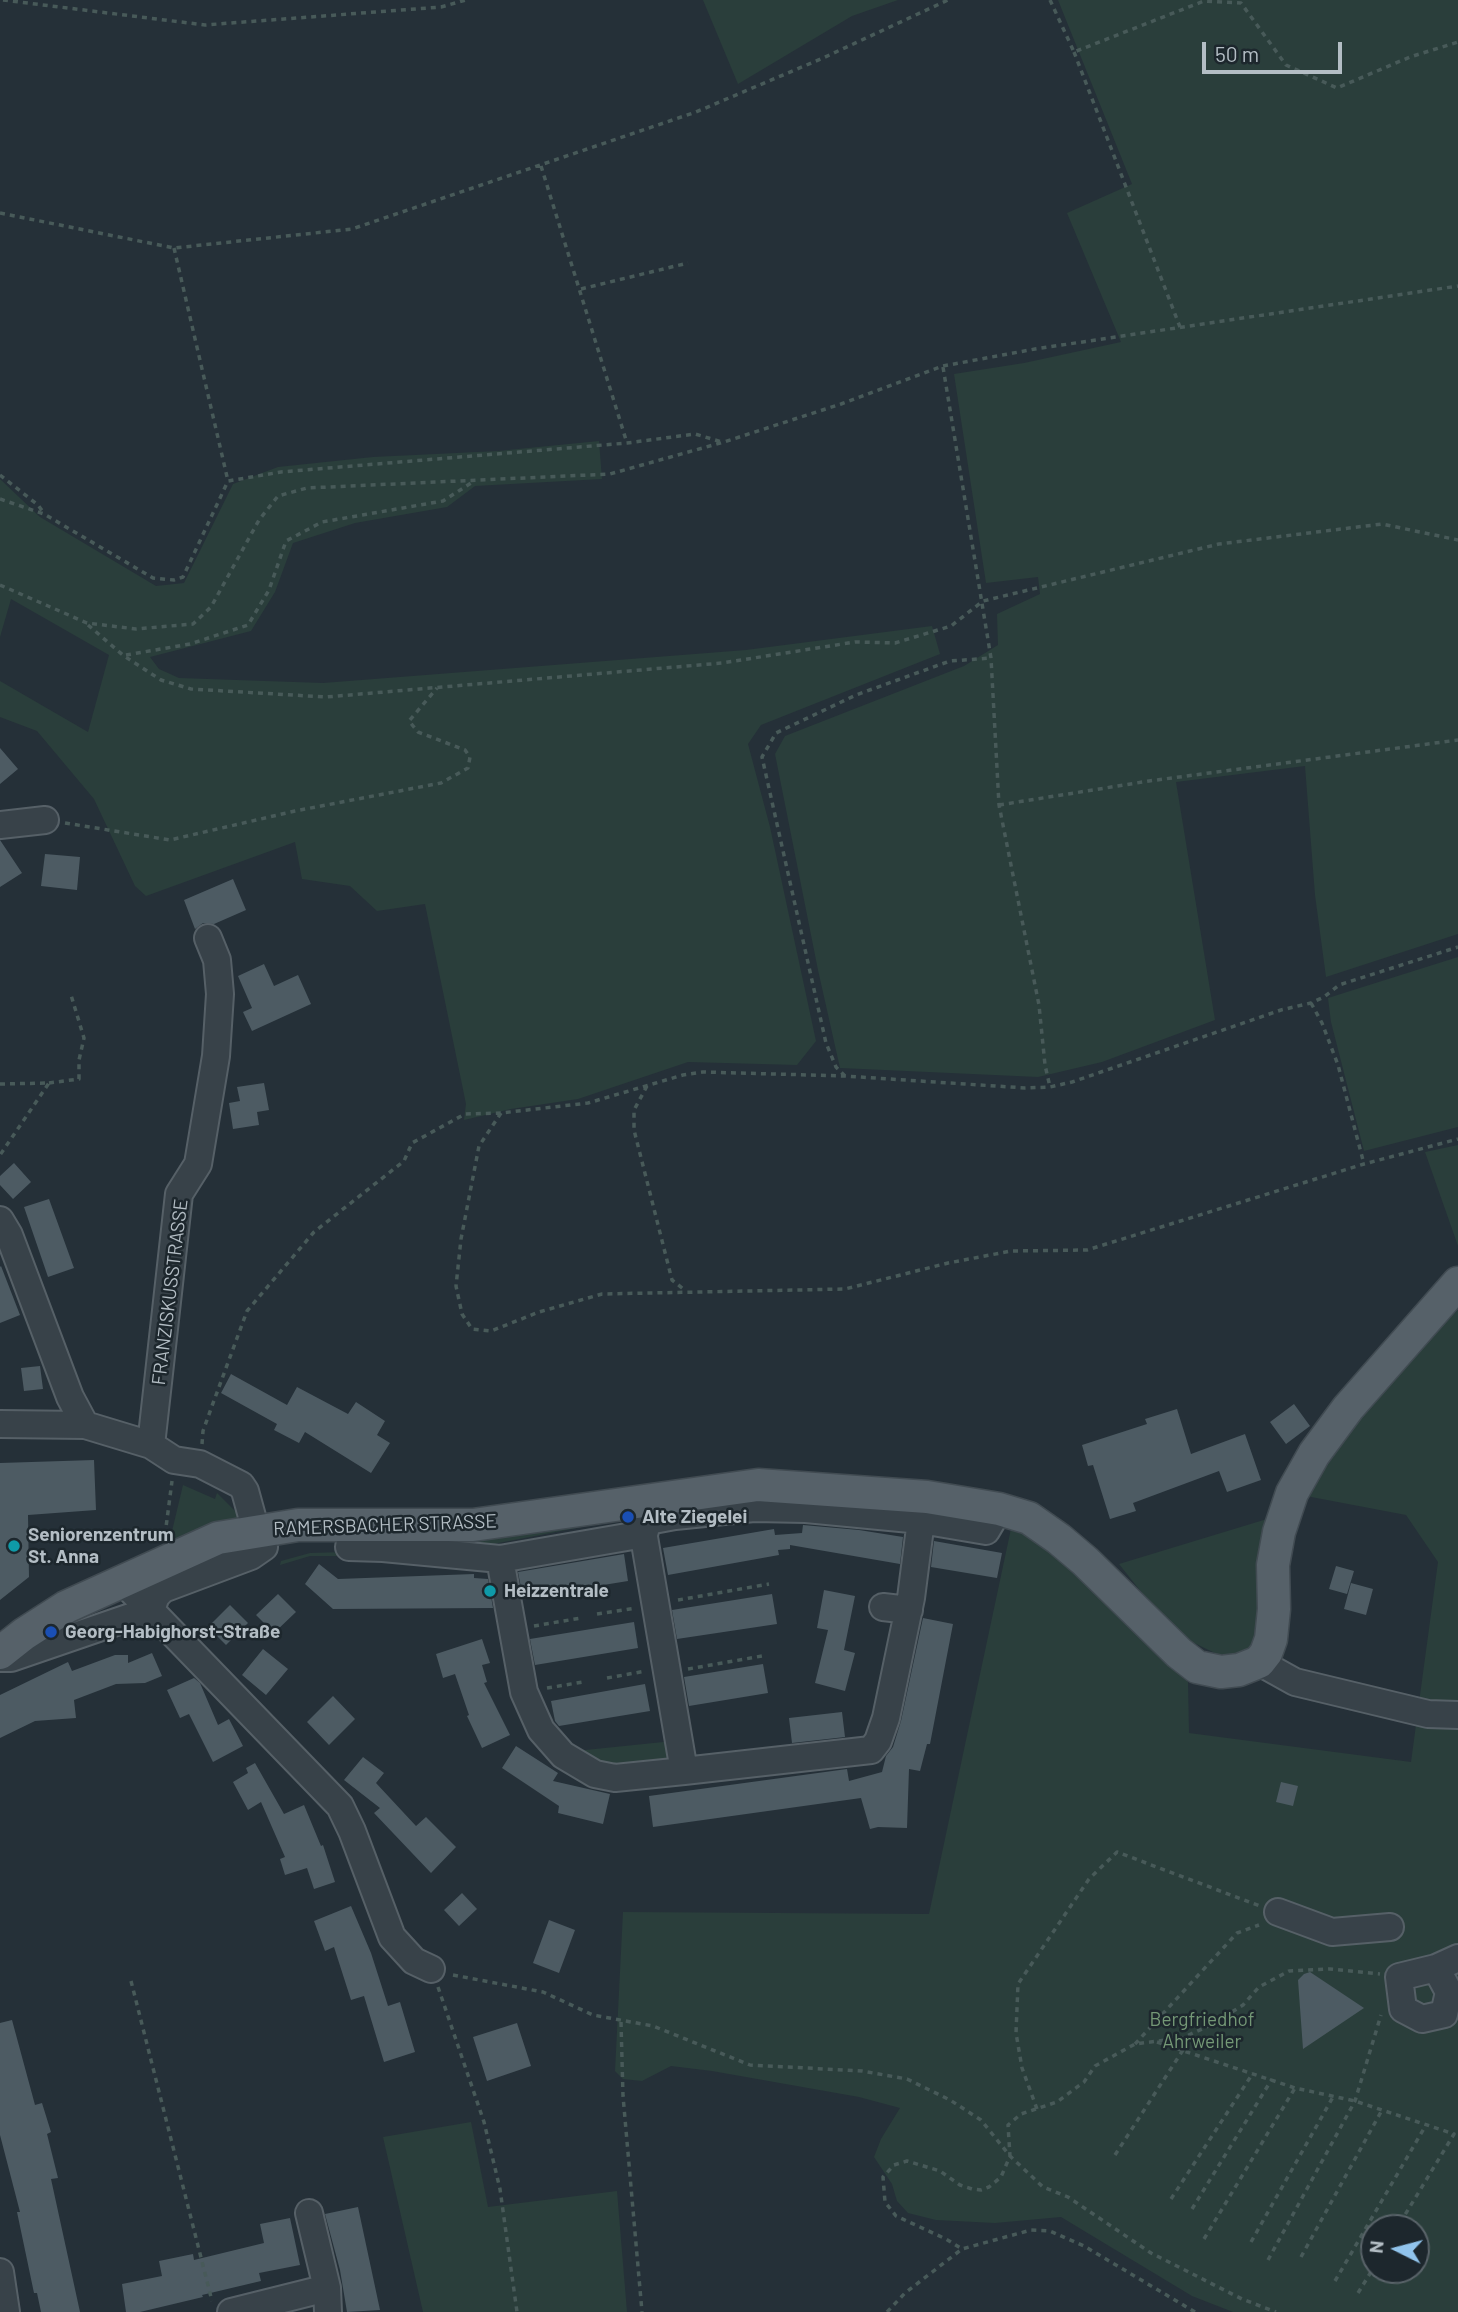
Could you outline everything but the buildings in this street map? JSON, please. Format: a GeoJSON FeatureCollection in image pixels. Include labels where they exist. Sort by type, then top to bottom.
{"type":"FeatureCollection","features":[{"type":"Feature","properties":{"kind":"main road"},"geometry":{"type":"LineString","coordinates":[[1259,1662],[1271,1639],[1274,1609],[1273,1565],[1279,1532],[1292,1493],[1314,1454],[1348,1408],[1458,1283]]}},
{"type":"Feature","properties":{"kind":"main road","name":"RAMERSBACHER STRASSE"},"geometry":{"type":"LineString","coordinates":[[0,1655],[24,1634],[66,1607],[218,1538],[260,1539],[298,1525],[473,1525],[758,1485],[927,1497],[999,1509],[1028,1518],[1085,1561],[1179,1654],[1197,1667],[1221,1672],[1239,1670],[1259,1662]]}},
{"type":"Feature","properties":{"kind":"street"},"geometry":{"type":"LineString","coordinates":[[0,825],[45,820]]}},
{"type":"Feature","properties":{"kind":"street","name":"FRANZISKUSSTRASSE"},"geometry":{"type":"LineString","coordinates":[[152,1445],[179,1194],[198,1164],[216,1056],[220,994],[218,960],[208,938]]}},
{"type":"Feature","properties":{"kind":"street"},"geometry":{"type":"LineString","coordinates":[[0,1220],[9,1235],[70,1397],[85,1424]]}},
{"type":"Feature","properties":{"kind":"street"},"geometry":{"type":"LineString","coordinates":[[0,1424],[85,1424],[152,1445],[241,1485],[260,1539],[251,1556],[163,1589],[156,1596],[151,1610]]}},
{"type":"Feature","properties":{"kind":"street"},"geometry":{"type":"LineString","coordinates":[[638,1502],[684,1771]]}},
{"type":"Feature","properties":{"kind":"street"},"geometry":{"type":"LineString","coordinates":[[644,1534],[648,1521],[754,1508],[806,1509],[921,1520],[986,1531],[999,1509]]}},
{"type":"Feature","properties":{"kind":"street"},"geometry":{"type":"LineString","coordinates":[[500,1559],[506,1625],[524,1692],[541,1730],[563,1755],[579,1766],[595,1774],[615,1778],[871,1749],[886,1717],[909,1610],[921,1520]]}},
{"type":"Feature","properties":{"kind":"street"},"geometry":{"type":"LineString","coordinates":[[349,1546],[500,1559],[644,1534]]}},
{"type":"Feature","properties":{"kind":"street"},"geometry":{"type":"LineString","coordinates":[[126,1580],[132,1591],[340,1806],[392,1937],[414,1961],[430,1969]]}},
{"type":"Feature","properties":{"kind":"street"},"geometry":{"type":"LineString","coordinates":[[883,1607],[909,1610]]}},
{"type":"Feature","properties":{"kind":"street"},"geometry":{"type":"LineString","coordinates":[[0,1655],[11,1658],[151,1610]]}},
{"type":"Feature","properties":{"kind":"street"},"geometry":{"type":"LineString","coordinates":[[1259,1662],[1295,1682],[1429,1714],[1458,1715]]}},
{"type":"Feature","properties":{"kind":"street"},"geometry":{"type":"LineString","coordinates":[[1279,1912],[1332,1932],[1391,1927]]}},
{"type":"Feature","properties":{"kind":"street"},"geometry":{"type":"LineString","coordinates":[[233,2312],[328,2300],[309,2213]]}},
{"type":"Feature","properties":{"kind":"street"},"geometry":{"type":"LineString","coordinates":[[0,2272],[6,2312]]}},
{"type":"Feature","properties":{"kind":"path"},"geometry":{"type":"LineString","coordinates":[[3,0],[205,25],[441,7],[466,0]]}},
{"type":"Feature","properties":{"kind":"path"},"geometry":{"type":"LineString","coordinates":[[0,213],[174,248],[352,229],[696,112],[823,58],[948,0]]}},
{"type":"Feature","properties":{"kind":"path"},"geometry":{"type":"LineString","coordinates":[[1050,0],[1074,52],[1180,327]]}},
{"type":"Feature","properties":{"kind":"path"},"geometry":{"type":"LineString","coordinates":[[1074,52],[1205,2],[1241,3],[1286,65],[1337,88],[1410,57],[1458,42]]}},
{"type":"Feature","properties":{"kind":"path"},"geometry":{"type":"LineString","coordinates":[[541,166],[627,443]]}},
{"type":"Feature","properties":{"kind":"path"},"geometry":{"type":"LineString","coordinates":[[0,499],[44,514],[153,578],[174,580],[183,577],[228,481],[174,248]]}},
{"type":"Feature","properties":{"kind":"path"},"geometry":{"type":"LineString","coordinates":[[581,289],[688,262]]}},
{"type":"Feature","properties":{"kind":"path"},"geometry":{"type":"LineString","coordinates":[[87,624],[136,629],[193,624],[211,607],[259,520],[278,496],[307,488],[610,474],[724,442],[841,404],[943,366],[1035,349],[1458,286]]}},
{"type":"Feature","properties":{"kind":"path"},"geometry":{"type":"LineString","coordinates":[[943,366],[991,658],[999,805],[1039,1005],[1050,1087]]}},
{"type":"Feature","properties":{"kind":"path"},"geometry":{"type":"LineString","coordinates":[[228,481],[281,472],[627,443],[695,433],[724,442]]}},
{"type":"Feature","properties":{"kind":"path"},"geometry":{"type":"LineString","coordinates":[[0,475],[38,505],[44,514]]}},
{"type":"Feature","properties":{"kind":"path"},"geometry":{"type":"LineString","coordinates":[[124,656],[190,644],[248,625],[269,590],[286,541],[323,522],[443,501],[473,482]]}},
{"type":"Feature","properties":{"kind":"path"},"geometry":{"type":"LineString","coordinates":[[0,585],[87,624],[124,656],[161,680],[191,689],[326,697],[722,663],[855,642],[895,643],[951,626],[983,601],[1219,544],[1246,540],[1382,524],[1458,540]]}},
{"type":"Feature","properties":{"kind":"path"},"geometry":{"type":"LineString","coordinates":[[845,1076],[836,1068],[826,1043],[762,757],[776,733],[856,695],[950,661],[991,658]]}},
{"type":"Feature","properties":{"kind":"path"},"geometry":{"type":"LineString","coordinates":[[45,820],[170,840],[295,811],[441,783],[468,768],[470,757],[465,750],[418,732],[409,721],[439,687]]}},
{"type":"Feature","properties":{"kind":"path"},"geometry":{"type":"LineString","coordinates":[[999,805],[1149,781],[1458,740]]}},
{"type":"Feature","properties":{"kind":"path"},"geometry":{"type":"LineString","coordinates":[[167,1561],[163,1552],[187,1462],[204,1431],[247,1311],[314,1232],[404,1161],[412,1143],[466,1114],[501,1113],[588,1103],[683,1075],[703,1072],[845,1076],[1025,1088],[1050,1087],[1072,1082],[1281,1010],[1311,1003],[1339,985],[1458,947]]}},
{"type":"Feature","properties":{"kind":"path"},"geometry":{"type":"LineString","coordinates":[[0,1084],[79,1079],[79,1060],[84,1038],[71,995]]}},
{"type":"Feature","properties":{"kind":"path"},"geometry":{"type":"LineString","coordinates":[[1311,1003],[1338,1065],[1364,1164]]}},
{"type":"Feature","properties":{"kind":"path"},"geometry":{"type":"LineString","coordinates":[[0,1155],[48,1083]]}},
{"type":"Feature","properties":{"kind":"path"},"geometry":{"type":"LineString","coordinates":[[648,1085],[634,1110],[634,1130],[672,1280],[687,1292]]}},
{"type":"Feature","properties":{"kind":"path"},"geometry":{"type":"LineString","coordinates":[[501,1113],[479,1146],[461,1240],[456,1286],[462,1314],[472,1329],[491,1331],[539,1312],[602,1294],[845,1289],[948,1263],[1011,1251],[1087,1250],[1364,1164],[1458,1139]]}},
{"type":"Feature","properties":{"kind":"path"},"geometry":{"type":"LineString","coordinates":[[597,1614],[769,1584]]}},
{"type":"Feature","properties":{"kind":"path"},"geometry":{"type":"LineString","coordinates":[[506,1625],[581,1618]]}},
{"type":"Feature","properties":{"kind":"path"},"geometry":{"type":"LineString","coordinates":[[607,1678],[762,1656]]}},
{"type":"Feature","properties":{"kind":"path"},"geometry":{"type":"LineString","coordinates":[[524,1692],[583,1682]]}},
{"type":"Feature","properties":{"kind":"path"},"geometry":{"type":"LineString","coordinates":[[1037,2109],[1022,2068],[1016,2033],[1018,1984],[1089,1879],[1117,1852],[1279,1912]]}},
{"type":"Feature","properties":{"kind":"path"},"geometry":{"type":"LineString","coordinates":[[962,2249],[896,2217],[885,2202],[883,2177],[894,2165],[907,2161],[940,2171],[960,2185],[981,2190],[989,2187],[1002,2177],[1010,2156],[1008,2125],[1021,2114],[1057,2102],[1084,2082],[1095,2066],[1135,2044],[1237,1933],[1257,1926],[1279,1912]]}},
{"type":"Feature","properties":{"kind":"path"},"geometry":{"type":"LineString","coordinates":[[430,1969],[491,1984],[543,1992],[593,2015],[653,2026],[750,2066],[862,2071],[907,2079],[950,2100],[981,2120],[1010,2156],[1043,2187],[1068,2197],[1139,2246],[1242,2298],[1276,2312]]}},
{"type":"Feature","properties":{"kind":"path"},"geometry":{"type":"LineString","coordinates":[[430,1969],[484,2122],[500,2189],[517,2312]]}},
{"type":"Feature","properties":{"kind":"path"},"geometry":{"type":"LineString","coordinates":[[1135,2044],[1182,2038],[1213,2024],[1243,2005],[1259,1987],[1289,1972],[1330,1969],[1392,1976]]}},
{"type":"Feature","properties":{"kind":"path"},"geometry":{"type":"LineString","coordinates":[[131,1981],[214,2312]]}},
{"type":"Feature","properties":{"kind":"path"},"geometry":{"type":"LineString","coordinates":[[1268,2260],[1355,2101],[1381,2014]]}},
{"type":"Feature","properties":{"kind":"path"},"geometry":{"type":"LineString","coordinates":[[621,2022],[623,2096],[642,2312]]}},
{"type":"Feature","properties":{"kind":"path"},"geometry":{"type":"LineString","coordinates":[[1156,2041],[1295,2088],[1355,2101],[1454,2134],[1406,2214]]}},
{"type":"Feature","properties":{"kind":"path"},"geometry":{"type":"LineString","coordinates":[[1115,2155],[1184,2050]]}},
{"type":"Feature","properties":{"kind":"path"},"geometry":{"type":"LineString","coordinates":[[1171,2199],[1253,2073]]}},
{"type":"Feature","properties":{"kind":"path"},"geometry":{"type":"LineString","coordinates":[[1192,2208],[1272,2079]]}},
{"type":"Feature","properties":{"kind":"path"},"geometry":{"type":"LineString","coordinates":[[1204,2239],[1295,2088]]}},
{"type":"Feature","properties":{"kind":"path"},"geometry":{"type":"LineString","coordinates":[[1251,2242],[1333,2097]]}},
{"type":"Feature","properties":{"kind":"path"},"geometry":{"type":"LineString","coordinates":[[1301,2257],[1382,2110]]}},
{"type":"Feature","properties":{"kind":"path"},"geometry":{"type":"LineString","coordinates":[[1335,2281],[1426,2125]]}},
{"type":"Feature","properties":{"kind":"path"},"geometry":{"type":"LineString","coordinates":[[887,2312],[905,2293],[962,2249],[1031,2230],[1050,2231],[1084,2246],[1195,2312]]}},
{"type":"Feature","properties":{"kind":"path"},"geometry":{"type":"LineString","coordinates":[[1358,2293],[1364,2284]]}},
{"type":"Feature","properties":{"kind":"green space"},"geometry":{"type":"Polygon","coordinates":[[[703,0],[898,0],[852,16],[738,84],[703,0]]]}},
{"type":"Feature","properties":{"kind":"green space"},"geometry":{"type":"Polygon","coordinates":[[[1058,0],[1458,0],[1458,934],[1326,977],[1315,895],[1305,766],[1176,782],[1215,1020],[1102,1062],[1038,1077],[840,1068],[775,754],[785,736],[964,666],[998,645],[997,614],[1040,594],[1038,577],[986,583],[954,374],[1024,363],[1121,342],[1067,213],[1132,184],[1058,0]]]}},
{"type":"Feature","properties":{"kind":"green space"},"geometry":{"type":"Polygon","coordinates":[[[599,441],[602,479],[475,486],[447,507],[355,523],[293,543],[275,592],[251,631],[150,657],[159,669],[179,678],[323,683],[746,650],[932,626],[940,654],[761,725],[748,744],[770,827],[816,1041],[797,1065],[688,1062],[578,1099],[511,1109],[464,1120],[466,1104],[425,904],[377,911],[350,886],[302,879],[295,842],[146,896],[135,886],[94,799],[37,731],[0,717],[0,681],[88,732],[109,655],[11,599],[0,637],[0,479],[40,517],[156,586],[184,583],[233,484],[278,467],[373,457],[498,451],[599,441]]]}},
{"type":"Feature","properties":{"kind":"green space"},"geometry":{"type":"Polygon","coordinates":[[[1458,957],[1458,1127],[1364,1151],[1331,1022],[1328,998],[1458,957]]]}},
{"type":"Feature","properties":{"kind":"green space"},"geometry":{"type":"Polygon","coordinates":[[[1458,1145],[1458,1246],[1425,1152],[1458,1145]]]}},
{"type":"Feature","properties":{"kind":"green space","name":"Bergfriedhof Ahrweiler"},"geometry":{"type":"Polygon","coordinates":[[[1458,1310],[1458,2312],[1233,2312],[1192,2296],[1061,2217],[995,2223],[936,2220],[908,2213],[897,2201],[892,2184],[874,2157],[881,2139],[900,2108],[859,2097],[712,2071],[671,2066],[642,2081],[623,2079],[615,2071],[623,1912],[929,1914],[1012,1524],[1071,1565],[1146,1643],[1188,1682],[1189,1733],[1411,1762],[1438,1562],[1406,1515],[1306,1496],[1384,1384],[1458,1310]]]}},
{"type":"Feature","properties":{"kind":"green space"},"geometry":{"type":"Polygon","coordinates":[[[183,1485],[215,1499],[217,1493],[240,1516],[168,1548],[183,1485]]]}},
{"type":"Feature","properties":{"kind":"green space"},"geometry":{"type":"Polygon","coordinates":[[[611,1515],[613,1521],[488,1545],[372,1537],[372,1532],[488,1539],[611,1515]]]}},
{"type":"Feature","properties":{"kind":"green space"},"geometry":{"type":"Polygon","coordinates":[[[1267,1519],[1259,1637],[1252,1650],[1237,1656],[1217,1654],[1192,1642],[1161,1617],[1119,1564],[1267,1519]]]}},
{"type":"Feature","properties":{"kind":"green space"},"geometry":{"type":"Polygon","coordinates":[[[345,1552],[344,1556],[310,1556],[280,1565],[281,1561],[310,1553],[345,1552]]]}},
{"type":"Feature","properties":{"kind":"green space"},"geometry":{"type":"Polygon","coordinates":[[[673,1741],[676,1769],[616,1773],[566,1752],[673,1741]]]}},
{"type":"Feature","properties":{"kind":"green space"},"geometry":{"type":"Polygon","coordinates":[[[471,2122],[488,2207],[617,2191],[627,2312],[423,2312],[383,2137],[471,2122]]]}},
{"type":"Feature","properties":{"kind":"place","name":"Alte Ziegelei"},"geometry":{"type":"Point","coordinates":[628,1517]}},
{"type":"Feature","properties":{"kind":"place","name":"Seniorenzentrum St. Anna"},"geometry":{"type":"Point","coordinates":[14,1546]}},
{"type":"Feature","properties":{"kind":"place","name":"Heizzentrale"},"geometry":{"type":"Point","coordinates":[490,1591]}},
{"type":"Feature","properties":{"kind":"place","name":"Georg-Habighorst-Straße"},"geometry":{"type":"Point","coordinates":[51,1632]}}]}
